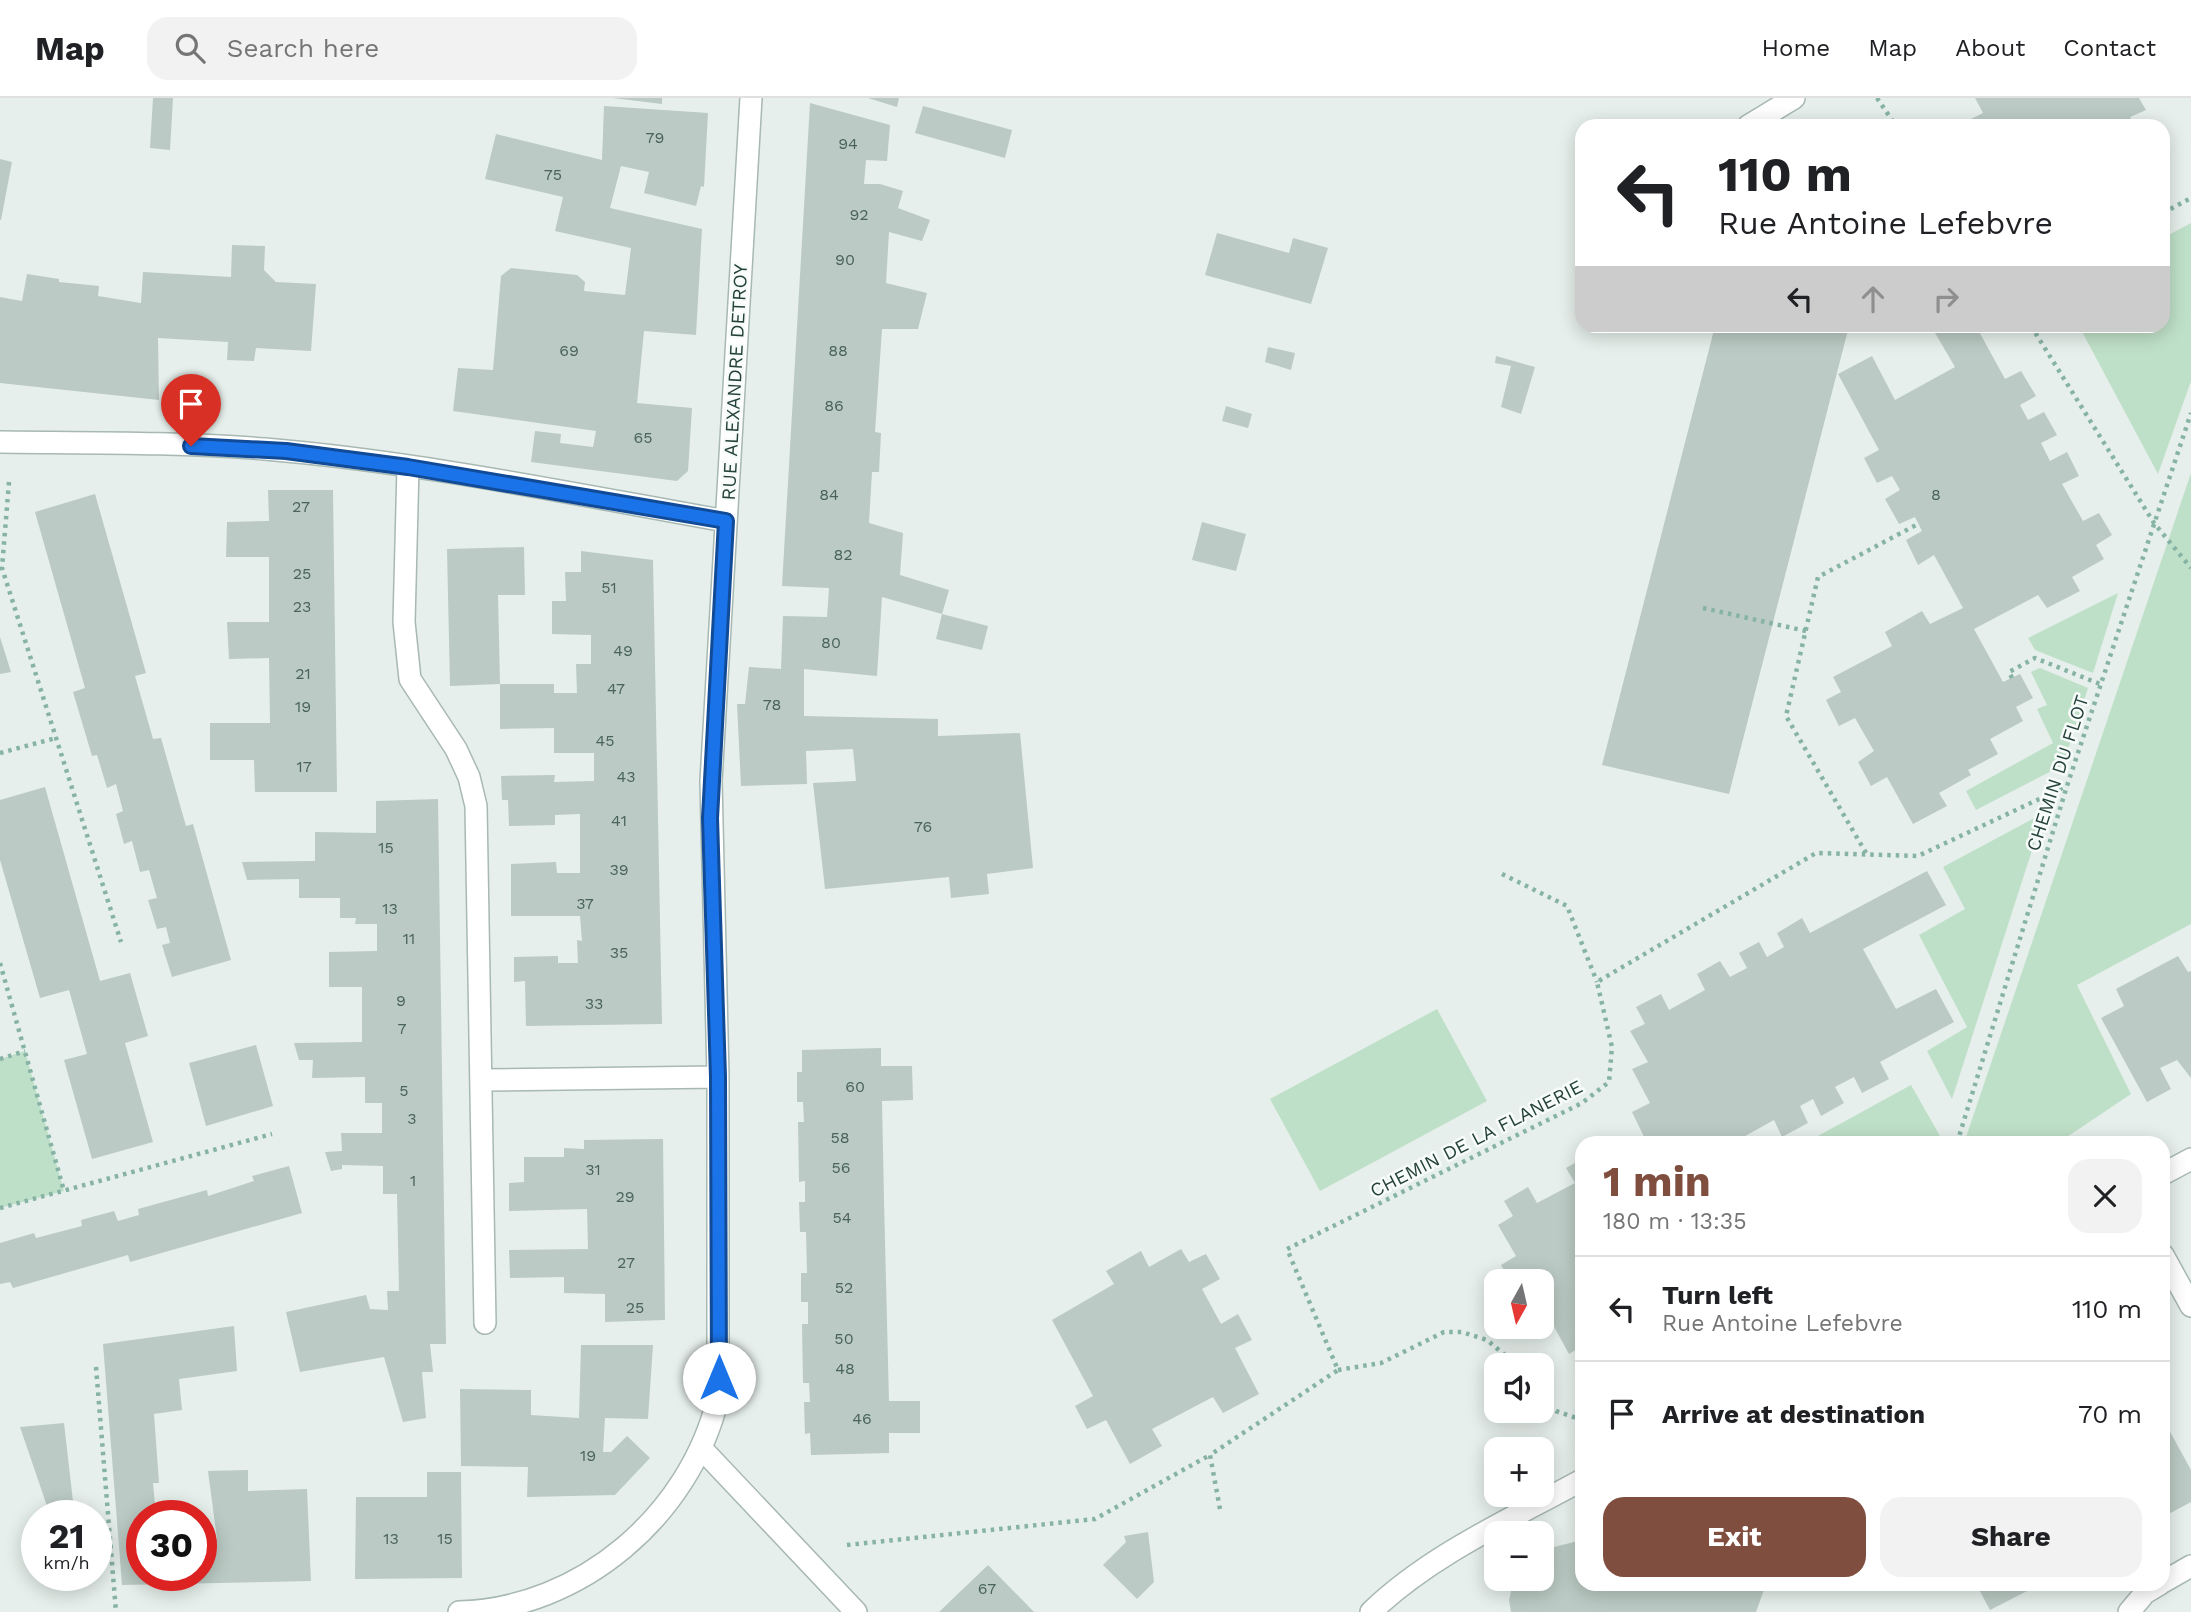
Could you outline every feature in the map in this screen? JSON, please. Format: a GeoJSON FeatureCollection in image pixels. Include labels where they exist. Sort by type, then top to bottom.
{"type":"FeatureCollection","features":[{"type":"Feature","properties":{"kind":"street","name":"RUE ALEXANDRE DETROY"},"geometry":{"type":"LineString","coordinates":[[459,1612],[524,1602],[601,1566],[652,1521],[701,1448],[713,1416],[719,1378],[718,1077],[710,818],[751,98]]}},
{"type":"Feature","properties":{"kind":"street"},"geometry":{"type":"LineString","coordinates":[[1760,119],[1794,98]]}},
{"type":"Feature","properties":{"kind":"street"},"geometry":{"type":"LineString","coordinates":[[6,442],[217,446],[408,467],[726,521]]}},
{"type":"Feature","properties":{"kind":"street"},"geometry":{"type":"LineString","coordinates":[[408,467],[404,622],[410,679],[456,750],[469,777],[476,806],[483,1080],[485,1323]]}},
{"type":"Feature","properties":{"kind":"street"},"geometry":{"type":"LineString","coordinates":[[483,1080],[718,1077]]}},
{"type":"Feature","properties":{"kind":"street"},"geometry":{"type":"LineString","coordinates":[[2170,1170],[2191,1158]]}},
{"type":"Feature","properties":{"kind":"street"},"geometry":{"type":"LineString","coordinates":[[2170,1268],[2191,1306]]}},
{"type":"Feature","properties":{"kind":"street"},"geometry":{"type":"LineString","coordinates":[[701,1448],[856,1612]]}},
{"type":"Feature","properties":{"kind":"street"},"geometry":{"type":"LineString","coordinates":[[1371,1612],[1415,1576],[1485,1533],[1575,1484]]}},
{"type":"Feature","properties":{"kind":"street"},"geometry":{"type":"LineString","coordinates":[[2170,1578],[2191,1566]]}},
{"type":"Feature","properties":{"kind":"street"},"geometry":{"type":"LineString","coordinates":[[2129,1612],[2148,1591]]}},
{"type":"Feature","properties":{"kind":"path"},"geometry":{"type":"LineString","coordinates":[[1877,98],[1891,119]]}},
{"type":"Feature","properties":{"kind":"path"},"geometry":{"type":"LineString","coordinates":[[2170,209],[2191,198]]}},
{"type":"Feature","properties":{"kind":"path"},"geometry":{"type":"LineString","coordinates":[[2035,333],[2154,523],[2191,568]]}},
{"type":"Feature","properties":{"kind":"path","name":"CHEMIN DU FLOT"},"geometry":{"type":"LineString","coordinates":[[1959,1136],[2067,786],[2191,413]]}},
{"type":"Feature","properties":{"kind":"path"},"geometry":{"type":"LineString","coordinates":[[6,442],[2,568],[121,942]]}},
{"type":"Feature","properties":{"kind":"path"},"geometry":{"type":"LineString","coordinates":[[1866,854],[1786,716],[1818,577],[1918,524]]}},
{"type":"Feature","properties":{"kind":"path"},"geometry":{"type":"LineString","coordinates":[[1703,608],[1806,631]]}},
{"type":"Feature","properties":{"kind":"path"},"geometry":{"type":"LineString","coordinates":[[2012,678],[2009,672],[2035,659],[2100,684]]}},
{"type":"Feature","properties":{"kind":"path"},"geometry":{"type":"LineString","coordinates":[[0,753],[56,738]]}},
{"type":"Feature","properties":{"kind":"path"},"geometry":{"type":"LineString","coordinates":[[1503,874],[1567,906],[1597,982],[1816,853],[1918,856],[2067,786]]}},
{"type":"Feature","properties":{"kind":"path"},"geometry":{"type":"LineString","coordinates":[[0,963],[64,1191]]}},
{"type":"Feature","properties":{"kind":"path","name":"CHEMIN DE LA FLANERIE"},"geometry":{"type":"LineString","coordinates":[[1338,1370],[1287,1249],[1582,1103],[1609,1082],[1612,1047],[1597,982]]}},
{"type":"Feature","properties":{"kind":"path"},"geometry":{"type":"LineString","coordinates":[[0,1059],[25,1051]]}},
{"type":"Feature","properties":{"kind":"path"},"geometry":{"type":"LineString","coordinates":[[0,1208],[272,1134]]}},
{"type":"Feature","properties":{"kind":"path"},"geometry":{"type":"LineString","coordinates":[[800,1550],[1095,1519],[1210,1455],[1338,1370],[1381,1363],[1444,1332],[1462,1332],[1487,1340],[1503,1353]]}},
{"type":"Feature","properties":{"kind":"path"},"geometry":{"type":"LineString","coordinates":[[96,1367],[116,1612]]}},
{"type":"Feature","properties":{"kind":"path"},"geometry":{"type":"LineString","coordinates":[[1554,1410],[1575,1418]]}},
{"type":"Feature","properties":{"kind":"path"},"geometry":{"type":"LineString","coordinates":[[1210,1455],[1220,1508]]}},
{"type":"Feature","properties":{"kind":"green space"},"geometry":{"type":"Polygon","coordinates":[[[2191,223],[2191,381],[2158,474],[2083,333],[2170,333],[2170,234],[2191,223]]]}},
{"type":"Feature","properties":{"kind":"green space"},"geometry":{"type":"Polygon","coordinates":[[[2191,473],[2191,924],[2077,985],[2131,1094],[2068,1136],[1966,1136],[2191,473]]]}},
{"type":"Feature","properties":{"kind":"green space"},"geometry":{"type":"Polygon","coordinates":[[[2118,593],[2093,673],[2035,650],[2028,638],[2118,593]]]}},
{"type":"Feature","properties":{"kind":"green space"},"geometry":{"type":"Polygon","coordinates":[[[2040,668],[2088,688],[2063,765],[1976,810],[1966,791],[2053,743],[2037,709],[2047,705],[2031,672],[2040,668]]]}},
{"type":"Feature","properties":{"kind":"green space"},"geometry":{"type":"Polygon","coordinates":[[[2044,813],[1952,1099],[1927,1051],[1967,1027],[1919,935],[1965,909],[1943,867],[2044,813]]]}},
{"type":"Feature","properties":{"kind":"green space"},"geometry":{"type":"Polygon","coordinates":[[[1437,1009],[1487,1101],[1320,1191],[1270,1099],[1437,1009]]]}},
{"type":"Feature","properties":{"kind":"green space"},"geometry":{"type":"Polygon","coordinates":[[[25,1051],[64,1191],[0,1208],[0,1059],[25,1051]]]}},
{"type":"Feature","properties":{"kind":"green space"},"geometry":{"type":"Polygon","coordinates":[[[1911,1085],[1940,1136],[1818,1136],[1911,1085]]]}},
{"type":"Feature","properties":{"kind":"building"},"geometry":{"type":"Polygon","coordinates":[[[153,98],[173,98],[170,150],[150,148],[153,98]]]}},
{"type":"Feature","properties":{"kind":"building"},"geometry":{"type":"Polygon","coordinates":[[[613,98],[662,98],[662,104],[613,98]]]}},
{"type":"Feature","properties":{"kind":"building"},"geometry":{"type":"Polygon","coordinates":[[[868,98],[899,98],[897,107],[868,98]]]}},
{"type":"Feature","properties":{"kind":"building"},"geometry":{"type":"Polygon","coordinates":[[[1975,98],[2139,98],[2146,110],[2130,117],[2131,119],[1971,119],[1983,113],[1975,98]]]}},
{"type":"Feature","properties":{"kind":"building"},"geometry":{"type":"Polygon","coordinates":[[[810,103],[890,125],[887,161],[866,160],[864,184],[880,184],[903,191],[898,208],[930,220],[922,241],[889,232],[886,283],[927,293],[918,329],[882,329],[875,432],[881,433],[879,472],[872,472],[869,523],[903,533],[900,575],[949,590],[942,614],[882,597],[877,676],[804,669],[804,716],[938,719],[938,736],[1020,733],[1033,868],[987,874],[989,894],[951,898],[949,877],[825,889],[813,783],[856,781],[853,749],[806,751],[807,784],[741,786],[737,704],[745,704],[749,667],[781,669],[783,616],[827,617],[829,588],[782,586],[810,103]]]}},
{"type":"Feature","properties":{"kind":"building"},"geometry":{"type":"Polygon","coordinates":[[[604,106],[708,113],[704,187],[701,186],[696,206],[644,193],[649,172],[621,166],[610,208],[702,229],[696,335],[644,331],[637,403],[692,408],[688,471],[677,481],[531,462],[535,431],[561,434],[560,443],[593,447],[596,431],[453,411],[458,368],[493,370],[501,276],[511,268],[577,275],[585,282],[584,291],[625,295],[631,248],[555,231],[563,197],[485,179],[496,134],[602,160],[604,106]]]}},
{"type":"Feature","properties":{"kind":"building"},"geometry":{"type":"Polygon","coordinates":[[[923,106],[1012,130],[1005,158],[915,133],[923,106]]]}},
{"type":"Feature","properties":{"kind":"building"},"geometry":{"type":"Polygon","coordinates":[[[0,159],[12,162],[1,220],[0,220],[0,159]]]}},
{"type":"Feature","properties":{"kind":"building"},"geometry":{"type":"Polygon","coordinates":[[[1217,233],[1289,253],[1293,238],[1328,248],[1311,304],[1205,275],[1217,233]]]}},
{"type":"Feature","properties":{"kind":"building"},"geometry":{"type":"Polygon","coordinates":[[[232,245],[265,246],[264,270],[276,282],[316,284],[311,351],[256,348],[254,361],[227,360],[228,342],[158,338],[159,400],[0,383],[0,297],[22,301],[27,274],[59,279],[59,282],[99,286],[98,296],[141,303],[143,272],[231,277],[232,245]]]}},
{"type":"Feature","properties":{"kind":"building"},"geometry":{"type":"Polygon","coordinates":[[[1713,333],[1847,333],[1729,794],[1602,765],[1713,333]]]}},
{"type":"Feature","properties":{"kind":"building"},"geometry":{"type":"Polygon","coordinates":[[[1935,333],[1980,333],[2005,379],[2021,371],[2036,396],[2020,405],[2028,420],[2044,412],[2057,435],[2041,443],[2050,461],[2067,452],[2079,476],[2062,484],[2083,521],[2099,513],[2112,535],[2096,545],[2104,559],[2072,577],[2080,591],[2047,608],[2038,595],[1974,629],[2003,682],[2020,674],[2033,698],[2016,707],[2023,721],[1990,739],[1998,754],[1968,770],[1971,775],[1939,793],[1947,806],[1913,824],[1887,777],[1871,786],[1858,762],[1874,751],[1855,718],[1839,726],[1826,700],[1841,692],[1833,677],[1892,646],[1885,632],[1922,611],[1930,624],[1963,608],[1934,555],[1918,565],[1906,540],[1922,531],[1915,517],[1899,524],[1885,499],[1900,490],[1892,476],[1877,483],[1864,458],[1879,450],[1838,374],[1872,356],[1895,400],[1955,367],[1935,333]]]}},
{"type":"Feature","properties":{"kind":"building"},"geometry":{"type":"Polygon","coordinates":[[[1268,347],[1295,353],[1291,370],[1265,362],[1268,347]]]}},
{"type":"Feature","properties":{"kind":"building"},"geometry":{"type":"Polygon","coordinates":[[[1496,356],[1535,367],[1521,414],[1501,407],[1511,366],[1495,363],[1496,356]]]}},
{"type":"Feature","properties":{"kind":"building"},"geometry":{"type":"Polygon","coordinates":[[[1226,406],[1252,414],[1248,428],[1222,421],[1226,406]]]}},
{"type":"Feature","properties":{"kind":"building"},"geometry":{"type":"Polygon","coordinates":[[[268,490],[333,490],[337,792],[255,792],[254,760],[210,760],[210,723],[270,723],[269,658],[229,659],[227,622],[269,622],[269,557],[226,557],[227,522],[269,521],[268,490]]]}},
{"type":"Feature","properties":{"kind":"building"},"geometry":{"type":"Polygon","coordinates":[[[95,494],[146,673],[135,676],[153,739],[161,738],[186,826],[193,824],[231,960],[172,977],[162,945],[170,943],[166,927],[157,929],[148,900],[157,898],[149,870],[140,872],[132,841],[124,844],[116,814],[123,811],[116,784],[107,788],[97,755],[92,756],[73,692],[85,688],[35,512],[95,494]]]}},
{"type":"Feature","properties":{"kind":"building"},"geometry":{"type":"Polygon","coordinates":[[[1202,522],[1246,534],[1236,571],[1192,560],[1202,522]]]}},
{"type":"Feature","properties":{"kind":"building"},"geometry":{"type":"Polygon","coordinates":[[[524,547],[525,595],[498,595],[500,684],[450,686],[447,549],[524,547]]]}},
{"type":"Feature","properties":{"kind":"building"},"geometry":{"type":"Polygon","coordinates":[[[581,551],[653,560],[662,1024],[526,1026],[525,981],[514,982],[514,957],[558,956],[558,963],[578,963],[577,940],[582,941],[580,916],[511,916],[511,864],[556,862],[557,873],[580,873],[580,814],[555,815],[555,825],[509,826],[508,800],[502,800],[501,776],[555,775],[554,782],[594,781],[594,753],[554,753],[554,728],[500,729],[500,684],[554,684],[554,693],[577,693],[576,664],[591,664],[591,635],[552,634],[552,601],[566,601],[565,572],[581,572],[581,551]]]}},
{"type":"Feature","properties":{"kind":"building"},"geometry":{"type":"Polygon","coordinates":[[[942,614],[988,626],[982,650],[936,639],[942,614]]]}},
{"type":"Feature","properties":{"kind":"building"},"geometry":{"type":"Polygon","coordinates":[[[0,637],[11,672],[0,674],[0,637]]]}},
{"type":"Feature","properties":{"kind":"building"},"geometry":{"type":"Polygon","coordinates":[[[45,787],[100,981],[130,973],[148,1036],[125,1043],[153,1142],[92,1159],[64,1060],[87,1054],[69,990],[40,998],[0,860],[0,800],[45,787]]]}},
{"type":"Feature","properties":{"kind":"building"},"geometry":{"type":"Polygon","coordinates":[[[438,799],[446,1344],[430,1344],[433,1372],[422,1372],[426,1418],[403,1422],[384,1357],[300,1372],[286,1312],[366,1295],[370,1309],[388,1310],[387,1291],[399,1291],[397,1194],[383,1194],[383,1166],[342,1165],[342,1169],[331,1171],[325,1152],[342,1151],[341,1133],[382,1133],[382,1103],[365,1103],[365,1077],[312,1078],[313,1060],[299,1060],[294,1043],[362,1042],[362,987],[329,987],[329,952],[377,951],[377,924],[355,924],[356,918],[340,918],[340,898],[299,898],[299,879],[247,880],[242,862],[315,861],[315,832],[376,833],[376,801],[438,799]]]}},
{"type":"Feature","properties":{"kind":"building"},"geometry":{"type":"Polygon","coordinates":[[[1927,871],[1946,905],[1863,949],[1896,1009],[1936,989],[1954,1022],[1880,1062],[1889,1079],[1862,1093],[1854,1077],[1835,1087],[1844,1103],[1821,1116],[1813,1099],[1800,1106],[1808,1123],[1784,1136],[1774,1120],[1745,1136],[1644,1136],[1632,1112],[1650,1103],[1632,1069],[1648,1062],[1630,1031],[1645,1024],[1636,1007],[1661,994],[1669,1010],[1705,990],[1697,974],[1720,961],[1730,977],[1747,968],[1739,953],[1759,942],[1767,957],[1784,947],[1777,933],[1802,918],[1810,933],[1927,871]]]}},
{"type":"Feature","properties":{"kind":"building"},"geometry":{"type":"Polygon","coordinates":[[[2178,956],[2188,972],[2191,971],[2191,1078],[2177,1060],[2160,1068],[2171,1089],[2147,1102],[2101,1018],[2124,1006],[2116,989],[2178,956]]]}},
{"type":"Feature","properties":{"kind":"building"},"geometry":{"type":"Polygon","coordinates":[[[256,1045],[273,1106],[206,1126],[189,1063],[256,1045]]]}},
{"type":"Feature","properties":{"kind":"building"},"geometry":{"type":"Polygon","coordinates":[[[881,1048],[881,1066],[912,1066],[913,1100],[882,1101],[884,1201],[889,1401],[920,1401],[920,1433],[889,1433],[889,1453],[811,1455],[810,1433],[805,1434],[804,1402],[810,1402],[809,1383],[803,1383],[802,1324],[808,1324],[808,1302],[801,1302],[801,1273],[807,1273],[806,1232],[800,1232],[799,1202],[805,1202],[805,1181],[799,1182],[798,1122],[804,1122],[803,1102],[797,1102],[797,1072],[802,1072],[802,1050],[881,1048]]]}},
{"type":"Feature","properties":{"kind":"building"},"geometry":{"type":"Polygon","coordinates":[[[663,1139],[665,1320],[605,1322],[605,1294],[564,1293],[564,1277],[510,1278],[509,1250],[588,1249],[587,1209],[509,1211],[509,1183],[524,1182],[524,1157],[564,1157],[564,1148],[584,1149],[584,1140],[663,1139]]]}},
{"type":"Feature","properties":{"kind":"building"},"geometry":{"type":"Polygon","coordinates":[[[1575,1163],[1575,1183],[1566,1168],[1575,1163]]]}},
{"type":"Feature","properties":{"kind":"building"},"geometry":{"type":"Polygon","coordinates":[[[289,1166],[302,1213],[130,1262],[128,1255],[13,1288],[10,1282],[0,1284],[0,1243],[34,1233],[36,1238],[82,1226],[81,1220],[114,1211],[118,1221],[139,1215],[138,1209],[207,1190],[208,1196],[254,1181],[252,1176],[289,1166]]]}},
{"type":"Feature","properties":{"kind":"building"},"geometry":{"type":"Polygon","coordinates":[[[1575,1183],[1575,1350],[1569,1354],[1554,1327],[1554,1269],[1503,1269],[1501,1265],[1516,1256],[1498,1225],[1513,1216],[1504,1201],[1528,1187],[1537,1203],[1575,1183]]]}},
{"type":"Feature","properties":{"kind":"building"},"geometry":{"type":"Polygon","coordinates":[[[1181,1249],[1189,1262],[1206,1254],[1220,1279],[1202,1289],[1221,1324],[1238,1314],[1252,1340],[1235,1348],[1259,1394],[1223,1413],[1213,1397],[1152,1429],[1162,1446],[1130,1464],[1106,1420],[1087,1429],[1075,1406],[1093,1396],[1052,1320],[1114,1284],[1106,1271],[1141,1251],[1149,1267],[1181,1249]]]}},
{"type":"Feature","properties":{"kind":"building"},"geometry":{"type":"Polygon","coordinates":[[[234,1326],[237,1371],[179,1379],[182,1410],[154,1414],[159,1483],[153,1483],[155,1500],[126,1500],[126,1585],[122,1585],[103,1344],[234,1326]]]}},
{"type":"Feature","properties":{"kind":"building"},"geometry":{"type":"Polygon","coordinates":[[[581,1345],[653,1345],[648,1419],[605,1418],[603,1452],[611,1452],[627,1436],[650,1458],[615,1495],[527,1497],[528,1467],[461,1466],[460,1389],[531,1390],[531,1415],[579,1418],[581,1345]]]}},
{"type":"Feature","properties":{"kind":"building"},"geometry":{"type":"Polygon","coordinates":[[[64,1423],[73,1500],[45,1500],[20,1427],[64,1423]]]}},
{"type":"Feature","properties":{"kind":"building"},"geometry":{"type":"Polygon","coordinates":[[[2170,1432],[2191,1470],[2191,1502],[2170,1513],[2170,1432]]]}},
{"type":"Feature","properties":{"kind":"building"},"geometry":{"type":"Polygon","coordinates":[[[248,1470],[248,1491],[307,1489],[311,1581],[217,1583],[217,1500],[212,1500],[208,1471],[248,1470]]]}},
{"type":"Feature","properties":{"kind":"building"},"geometry":{"type":"Polygon","coordinates":[[[427,1472],[461,1472],[462,1578],[355,1579],[356,1497],[427,1497],[427,1472]]]}},
{"type":"Feature","properties":{"kind":"building"},"geometry":{"type":"Polygon","coordinates":[[[1148,1532],[1154,1582],[1137,1599],[1103,1565],[1126,1542],[1124,1536],[1148,1532]]]}},
{"type":"Feature","properties":{"kind":"building"},"geometry":{"type":"Polygon","coordinates":[[[1575,1542],[1575,1591],[1764,1591],[1756,1612],[1511,1612],[1511,1591],[1554,1591],[1554,1547],[1575,1542]]]}},
{"type":"Feature","properties":{"kind":"building"},"geometry":{"type":"Polygon","coordinates":[[[988,1565],[1034,1612],[939,1612],[988,1565]]]}},
{"type":"Feature","properties":{"kind":"building"},"geometry":{"type":"Polygon","coordinates":[[[1980,1591],[2027,1591],[1990,1610],[1980,1591]]]}},
{"type":"Feature","properties":{"kind":"route"},"geometry":{"type":"LineString","coordinates":[[191,446],[286,451],[408,467],[726,521],[710,818],[718,1077],[719,1378]]}}]}
